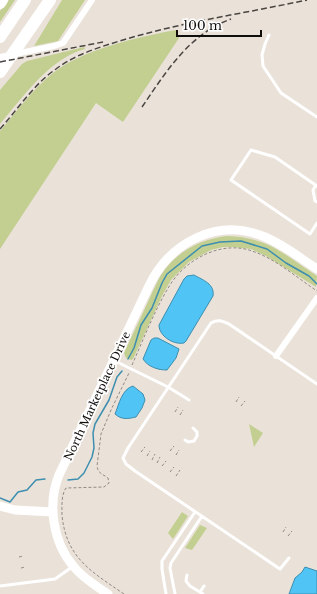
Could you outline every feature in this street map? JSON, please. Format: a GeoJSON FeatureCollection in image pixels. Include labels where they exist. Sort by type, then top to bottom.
{"type":"FeatureCollection","features":[{"type":"Feature","properties":{"kind":"highway"},"geometry":{"type":"LineString","coordinates":[[0,37],[25,0]]}},
{"type":"Feature","properties":{"kind":"highway"},"geometry":{"type":"LineString","coordinates":[[0,72],[50,0]]}},
{"type":"Feature","properties":{"kind":"street"},"geometry":{"type":"LineString","coordinates":[[0,57],[63,43],[92,0]]}},
{"type":"Feature","properties":{"kind":"street","name":"North Marketplace Drive"},"geometry":{"type":"LineString","coordinates":[[108,594],[90,582],[66,557],[58,537],[53,512],[54,490],[56,482],[152,278],[169,256],[196,238],[214,232],[234,230],[256,233],[266,237],[317,269]]}},
{"type":"Feature","properties":{"kind":"street"},"geometry":{"type":"LineString","coordinates":[[276,356],[317,298]]}},
{"type":"Feature","properties":{"kind":"street"},"geometry":{"type":"LineString","coordinates":[[0,506],[15,510],[53,512]]}},
{"type":"Feature","properties":{"kind":"lane"},"geometry":{"type":"LineString","coordinates":[[269,35],[262,55],[263,66],[281,93],[317,117]]}},
{"type":"Feature","properties":{"kind":"lane"},"geometry":{"type":"LineString","coordinates":[[317,202],[313,190],[316,185],[275,157],[251,150],[231,180],[310,234],[317,223]]}},
{"type":"Feature","properties":{"kind":"lane"},"geometry":{"type":"LineString","coordinates":[[289,558],[280,569],[124,462],[123,458],[168,386],[211,323],[216,320],[221,320],[229,324],[317,384]]}},
{"type":"Feature","properties":{"kind":"lane"},"geometry":{"type":"LineString","coordinates":[[114,360],[168,386],[189,400]]}},
{"type":"Feature","properties":{"kind":"lane"},"geometry":{"type":"LineString","coordinates":[[185,440],[188,442],[194,441],[197,436],[197,432],[193,428]]}},
{"type":"Feature","properties":{"kind":"lane"},"geometry":{"type":"LineString","coordinates":[[166,594],[162,561],[195,512]]}},
{"type":"Feature","properties":{"kind":"lane"},"geometry":{"type":"LineString","coordinates":[[175,594],[170,568],[171,563],[202,516]]}},
{"type":"Feature","properties":{"kind":"lane"},"geometry":{"type":"LineString","coordinates":[[162,561],[171,563]]}},
{"type":"Feature","properties":{"kind":"lane"},"geometry":{"type":"LineString","coordinates":[[0,586],[55,579],[73,566]]}},
{"type":"Feature","properties":{"kind":"lane"},"geometry":{"type":"LineString","coordinates":[[187,575],[186,581],[188,584],[202,593],[204,586]]}},
{"type":"Feature","properties":{"kind":"path"},"geometry":{"type":"LineString","coordinates":[[133,362],[171,284],[184,269],[203,255],[217,250],[241,248],[260,254],[283,267],[317,290]]}},
{"type":"Feature","properties":{"kind":"path"},"geometry":{"type":"LineString","coordinates":[[124,594],[88,568],[71,547],[64,526],[62,502],[66,488],[104,487],[109,483],[108,478],[97,470],[97,458],[101,434],[129,373]]}},
{"type":"Feature","properties":{"kind":"path"},"geometry":{"type":"LineString","coordinates":[[236,402],[239,397]]}},
{"type":"Feature","properties":{"kind":"path"},"geometry":{"type":"LineString","coordinates":[[241,406],[245,401]]}},
{"type":"Feature","properties":{"kind":"path"},"geometry":{"type":"LineString","coordinates":[[175,412],[178,407]]}},
{"type":"Feature","properties":{"kind":"path"},"geometry":{"type":"LineString","coordinates":[[180,415],[183,410]]}},
{"type":"Feature","properties":{"kind":"path"},"geometry":{"type":"LineString","coordinates":[[170,452],[174,446]]}},
{"type":"Feature","properties":{"kind":"path"},"geometry":{"type":"LineString","coordinates":[[141,452],[144,447]]}},
{"type":"Feature","properties":{"kind":"path"},"geometry":{"type":"LineString","coordinates":[[176,455],[179,450]]}},
{"type":"Feature","properties":{"kind":"path"},"geometry":{"type":"LineString","coordinates":[[147,456],[150,451]]}},
{"type":"Feature","properties":{"kind":"path"},"geometry":{"type":"LineString","coordinates":[[152,460],[155,454]]}},
{"type":"Feature","properties":{"kind":"path"},"geometry":{"type":"LineString","coordinates":[[157,463],[160,458]]}},
{"type":"Feature","properties":{"kind":"path"},"geometry":{"type":"LineString","coordinates":[[162,466],[166,461]]}},
{"type":"Feature","properties":{"kind":"path"},"geometry":{"type":"LineString","coordinates":[[170,472],[174,467]]}},
{"type":"Feature","properties":{"kind":"path"},"geometry":{"type":"LineString","coordinates":[[176,476],[180,470]]}},
{"type":"Feature","properties":{"kind":"path"},"geometry":{"type":"LineString","coordinates":[[283,532],[286,527]]}},
{"type":"Feature","properties":{"kind":"path"},"geometry":{"type":"LineString","coordinates":[[288,536],[292,531]]}},
{"type":"Feature","properties":{"kind":"path"},"geometry":{"type":"LineString","coordinates":[[19,557],[24,556]]}},
{"type":"Feature","properties":{"kind":"path"},"geometry":{"type":"LineString","coordinates":[[21,568],[25,567]]}},
{"type":"Feature","properties":{"kind":"green space"},"geometry":{"type":"Polygon","coordinates":[[[9,0],[15,0],[0,22],[0,11],[9,0]]]}},
{"type":"Feature","properties":{"kind":"green space"},"geometry":{"type":"Polygon","coordinates":[[[62,0],[85,0],[58,41],[34,46],[62,0]]]}},
{"type":"Feature","properties":{"kind":"green space"},"geometry":{"type":"Polygon","coordinates":[[[176,30],[179,38],[123,122],[96,103],[0,249],[0,131],[25,100],[53,73],[65,65],[80,57],[112,45],[145,36],[176,30]]]}},
{"type":"Feature","properties":{"kind":"green space"},"geometry":{"type":"Polygon","coordinates":[[[84,47],[85,49],[60,61],[38,80],[0,124],[0,90],[22,64],[27,61],[84,47]]]}},
{"type":"Feature","properties":{"kind":"green space"},"geometry":{"type":"Polygon","coordinates":[[[227,236],[254,240],[275,248],[317,276],[316,287],[266,256],[251,249],[223,247],[211,250],[189,262],[171,280],[133,359],[131,360],[126,358],[124,353],[161,275],[167,267],[181,253],[190,248],[207,240],[227,236]]]}},
{"type":"Feature","properties":{"kind":"green space"},"geometry":{"type":"Polygon","coordinates":[[[249,424],[263,433],[254,447],[249,424]]]}},
{"type":"Feature","properties":{"kind":"green space"},"geometry":{"type":"Polygon","coordinates":[[[182,512],[188,516],[173,539],[168,533],[182,512]]]}},
{"type":"Feature","properties":{"kind":"green space"},"geometry":{"type":"Polygon","coordinates":[[[200,525],[207,528],[192,550],[185,548],[200,525]]]}},
{"type":"Feature","properties":{"kind":"water"},"geometry":{"type":"Polygon","coordinates":[[[194,275],[210,285],[213,296],[186,341],[184,343],[175,343],[167,339],[161,333],[159,325],[184,279],[187,276],[194,275]]]}},
{"type":"Feature","properties":{"kind":"water"},"geometry":{"type":"Polygon","coordinates":[[[158,338],[179,349],[176,358],[167,370],[154,368],[143,359],[151,340],[158,338]]]}},
{"type":"Feature","properties":{"kind":"water"},"geometry":{"type":"Polygon","coordinates":[[[133,386],[143,394],[145,400],[136,417],[127,419],[122,418],[115,414],[126,390],[133,386]]]}},
{"type":"Feature","properties":{"kind":"water"},"geometry":{"type":"Polygon","coordinates":[[[305,567],[317,571],[317,594],[289,594],[295,578],[305,567]]]}},
{"type":"Feature","properties":{"kind":"waterway"},"geometry":{"type":"LineString","coordinates":[[128,359],[134,348],[141,325],[152,308],[167,274],[202,246],[220,242],[241,241],[267,249],[286,263],[309,276],[317,284]]}},
{"type":"Feature","properties":{"kind":"waterway"},"geometry":{"type":"LineString","coordinates":[[68,480],[78,479],[84,473],[92,457],[95,424],[109,400],[117,377],[122,371]]}},
{"type":"Feature","properties":{"kind":"waterway"},"geometry":{"type":"LineString","coordinates":[[0,498],[10,502],[18,492],[27,490],[36,480],[45,479]]}},
{"type":"Feature","properties":{"kind":"railway"},"geometry":{"type":"LineString","coordinates":[[0,129],[40,82],[64,64],[88,52],[106,45],[168,28],[307,0]]}},
{"type":"Feature","properties":{"kind":"railway"},"geometry":{"type":"LineString","coordinates":[[142,107],[170,68],[191,44],[203,34],[231,19]]}},
{"type":"Feature","properties":{"kind":"railway"},"geometry":{"type":"LineString","coordinates":[[0,62],[103,42]]}}]}
